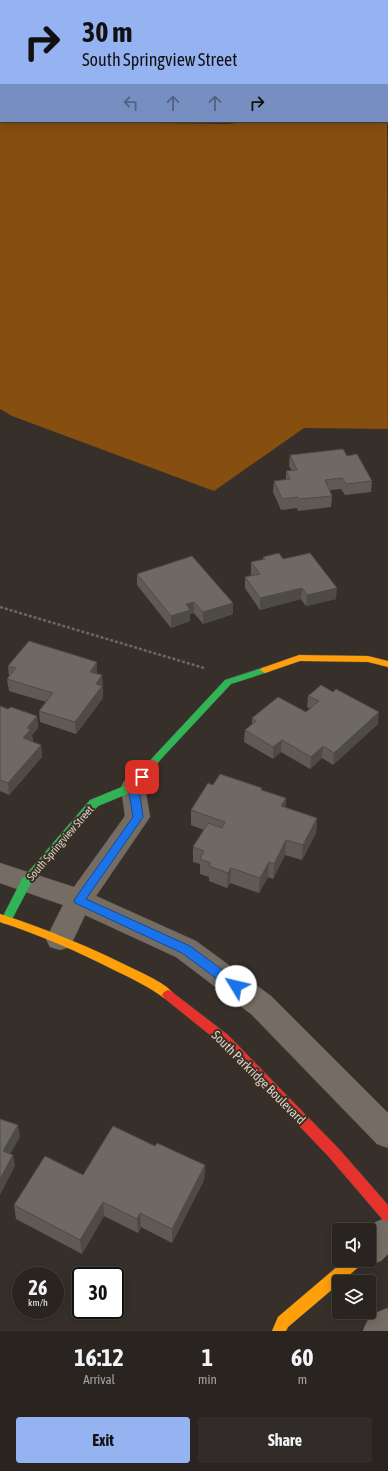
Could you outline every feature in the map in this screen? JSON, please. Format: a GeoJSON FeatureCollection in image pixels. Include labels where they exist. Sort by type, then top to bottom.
{"type":"FeatureCollection","features":[{"type":"Feature","properties":{"kind":"street","name":"South Springview Street"},"geometry":{"type":"LineString","coordinates":[[3,919],[26,882],[94,803],[134,787],[158,757],[228,682],[299,658],[368,659],[388,664]]}},
{"type":"Feature","properties":{"kind":"street"},"geometry":{"type":"LineString","coordinates":[[60,939],[79,900],[138,817],[134,787]]}},
{"type":"Feature","properties":{"kind":"street"},"geometry":{"type":"LineString","coordinates":[[0,873],[79,900],[186,949],[261,1005],[388,1134]]}},
{"type":"Feature","properties":{"kind":"street","name":"South Parkridge Boulevard"},"geometry":{"type":"LineString","coordinates":[[3,919],[41,931],[60,939],[110,962],[156,986],[224,1039],[334,1153],[388,1215]]}},
{"type":"Feature","properties":{"kind":"street"},"geometry":{"type":"LineString","coordinates":[[376,1243],[388,1233]]}},
{"type":"Feature","properties":{"kind":"street"},"geometry":{"type":"LineString","coordinates":[[279,1331],[283,1322],[348,1267]]}},
{"type":"Feature","properties":{"kind":"street"},"geometry":{"type":"LineString","coordinates":[[380,1331],[388,1325]]}},
{"type":"Feature","properties":{"kind":"path"},"geometry":{"type":"LineString","coordinates":[[0,607],[239,678]]}},
{"type":"Feature","properties":{"kind":"shaded area"},"geometry":{"type":"Polygon","coordinates":[[[0,122],[228,124],[244,122],[387,122],[388,429],[304,428],[214,491],[12,416],[0,409],[0,122]]]}},
{"type":"Feature","properties":{"kind":"building"},"geometry":{"type":"Polygon","coordinates":[[[343,449],[347,456],[357,454],[372,481],[346,484],[342,478],[325,480],[332,496],[282,499],[274,481],[290,479],[286,471],[297,470],[290,455],[343,449]]]}},
{"type":"Feature","properties":{"kind":"building"},"geometry":{"type":"Polygon","coordinates":[[[279,553],[283,559],[310,553],[337,588],[307,595],[302,588],[260,598],[245,577],[260,574],[251,562],[265,559],[263,557],[279,553]]]}},
{"type":"Feature","properties":{"kind":"building"},"geometry":{"type":"Polygon","coordinates":[[[192,556],[233,603],[203,612],[194,602],[186,604],[190,610],[171,616],[137,574],[192,556]]]}},
{"type":"Feature","properties":{"kind":"building"},"geometry":{"type":"Polygon","coordinates":[[[29,641],[97,662],[90,672],[102,675],[96,684],[102,686],[75,722],[39,711],[53,693],[7,679],[16,668],[8,666],[29,641]]]}},
{"type":"Feature","properties":{"kind":"building"},"geometry":{"type":"Polygon","coordinates":[[[321,685],[333,692],[336,689],[379,712],[334,753],[323,746],[311,757],[282,740],[273,747],[245,730],[256,721],[252,718],[278,697],[306,712],[319,701],[308,696],[321,685]]]}},
{"type":"Feature","properties":{"kind":"building"},"geometry":{"type":"Polygon","coordinates":[[[0,706],[8,709],[11,707],[37,716],[27,728],[31,729],[23,738],[41,745],[8,783],[0,780],[0,706]]]}},
{"type":"Feature","properties":{"kind":"building"},"geometry":{"type":"Polygon","coordinates":[[[220,774],[286,798],[281,806],[317,818],[303,845],[286,840],[274,864],[269,862],[260,878],[231,868],[228,873],[209,866],[211,863],[200,859],[204,851],[193,847],[208,823],[222,828],[225,822],[191,810],[208,783],[213,785],[220,774]]]}},
{"type":"Feature","properties":{"kind":"building"},"geometry":{"type":"Polygon","coordinates":[[[0,1119],[18,1125],[3,1151],[13,1155],[0,1179],[0,1119]]]}},
{"type":"Feature","properties":{"kind":"building"},"geometry":{"type":"Polygon","coordinates":[[[113,1126],[155,1146],[157,1143],[205,1165],[172,1229],[140,1213],[137,1219],[103,1202],[80,1240],[14,1205],[45,1156],[83,1175],[113,1126]]]}},
{"type":"Feature","properties":{"kind":"traffic: fast"},"geometry":{"type":"LineString","coordinates":[[6,920],[26,882],[94,803],[133,787],[158,757],[228,682],[265,670]]}},
{"type":"Feature","properties":{"kind":"traffic: slow"},"geometry":{"type":"LineString","coordinates":[[265,670],[299,658],[368,659],[388,664]]}},
{"type":"Feature","properties":{"kind":"traffic: slow"},"geometry":{"type":"LineString","coordinates":[[0,918],[47,934],[93,954],[157,987],[168,995]]}},
{"type":"Feature","properties":{"kind":"traffic: slow"},"geometry":{"type":"LineString","coordinates":[[279,1331],[283,1322],[348,1267]]}},
{"type":"Feature","properties":{"kind":"traffic: jam"},"geometry":{"type":"LineString","coordinates":[[168,995],[224,1039],[334,1153],[388,1215]]}},
{"type":"Feature","properties":{"kind":"route"},"geometry":{"type":"LineString","coordinates":[[142,777],[134,787],[138,817],[79,900],[139,926],[186,949],[236,986]]}}]}
